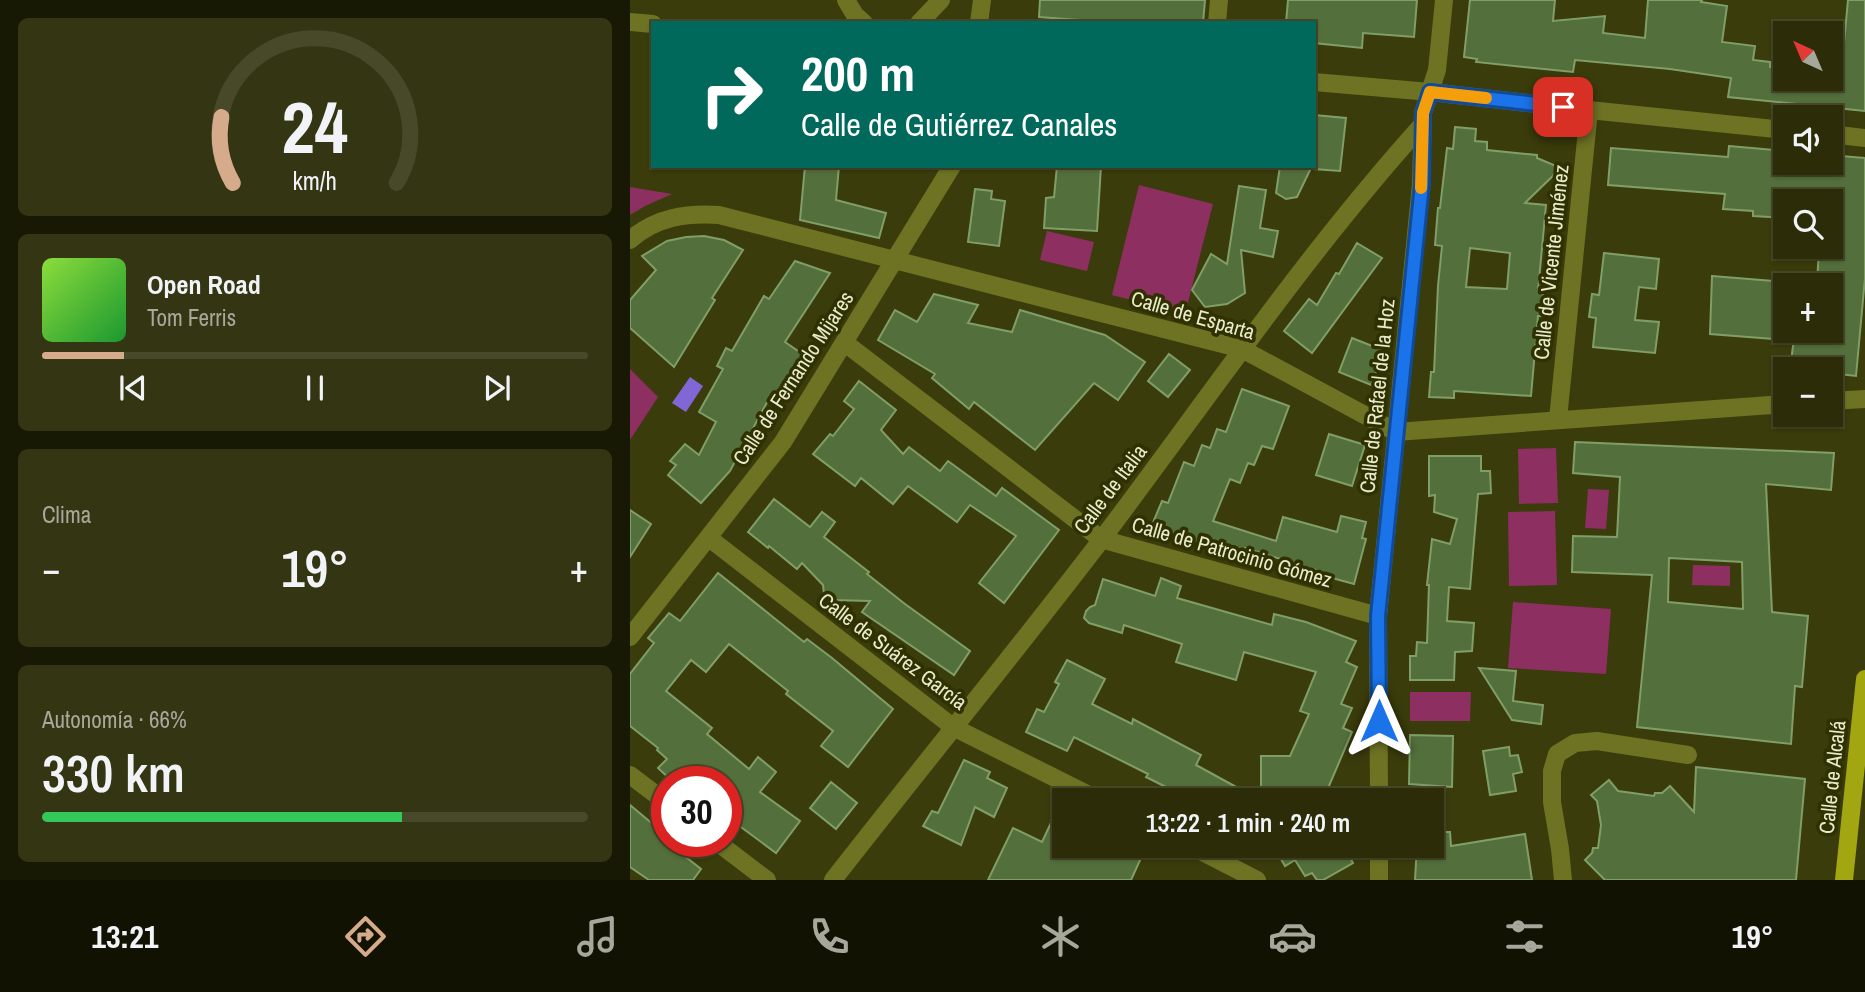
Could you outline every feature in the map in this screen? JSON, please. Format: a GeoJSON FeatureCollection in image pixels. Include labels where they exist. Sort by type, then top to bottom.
{"type":"FeatureCollection","features":[{"type":"Feature","properties":{"kind":"main road","name":"Calle de Alcalá"},"geometry":{"type":"LineString","coordinates":[[1844,880],[1859,789],[1865,680]]}},
{"type":"Feature","properties":{"kind":"street"},"geometry":{"type":"LineString","coordinates":[[846,0],[862,21]]}},
{"type":"Feature","properties":{"kind":"street"},"geometry":{"type":"LineString","coordinates":[[921,21],[941,0]]}},
{"type":"Feature","properties":{"kind":"street"},"geometry":{"type":"LineString","coordinates":[[979,21],[982,0]]}},
{"type":"Feature","properties":{"kind":"street"},"geometry":{"type":"LineString","coordinates":[[1217,21],[1219,0]]}},
{"type":"Feature","properties":{"kind":"street","name":"Calle de Rafael de la Hoz"},"geometry":{"type":"LineString","coordinates":[[1379,788],[1378,616],[1422,184],[1423,113],[1437,70],[1444,0]]}},
{"type":"Feature","properties":{"kind":"street"},"geometry":{"type":"LineString","coordinates":[[630,22],[651,24]]}},
{"type":"Feature","properties":{"kind":"street"},"geometry":{"type":"LineString","coordinates":[[1316,82],[1773,129]]}},
{"type":"Feature","properties":{"kind":"street","name":"Calle de Vicente Jiménez"},"geometry":{"type":"LineString","coordinates":[[1558,419],[1589,110]]}},
{"type":"Feature","properties":{"kind":"street","name":"Calle de Italia"},"geometry":{"type":"LineString","coordinates":[[833,880],[1101,539],[1242,349],[1375,177],[1422,125]]}},
{"type":"Feature","properties":{"kind":"street"},"geometry":{"type":"LineString","coordinates":[[1843,135],[1865,138]]}},
{"type":"Feature","properties":{"kind":"street","name":"Calle de Fernando Mijares"},"geometry":{"type":"LineString","coordinates":[[630,637],[783,442],[951,168]]}},
{"type":"Feature","properties":{"kind":"street","name":"Calle de Esparta"},"geometry":{"type":"LineString","coordinates":[[630,240],[642,230],[666,218],[694,214],[719,215],[1242,349],[1396,432]]}},
{"type":"Feature","properties":{"kind":"street","name":"Calle de Patrocinio Gómez"},"geometry":{"type":"LineString","coordinates":[[845,343],[1101,539],[1378,616]]}},
{"type":"Feature","properties":{"kind":"street"},"geometry":{"type":"LineString","coordinates":[[1843,400],[1865,399]]}},
{"type":"Feature","properties":{"kind":"street"},"geometry":{"type":"LineString","coordinates":[[1396,432],[1773,405]]}},
{"type":"Feature","properties":{"kind":"street","name":"Calle de Suárez García"},"geometry":{"type":"LineString","coordinates":[[709,538],[953,727],[1075,788]]}},
{"type":"Feature","properties":{"kind":"street"},"geometry":{"type":"LineString","coordinates":[[1563,880],[1552,802],[1552,771],[1558,754],[1575,743],[1597,741],[1688,755]]}},
{"type":"Feature","properties":{"kind":"street"},"geometry":{"type":"LineString","coordinates":[[630,775],[651,791]]}},
{"type":"Feature","properties":{"kind":"street"},"geometry":{"type":"LineString","coordinates":[[737,857],[767,880]]}},
{"type":"Feature","properties":{"kind":"street"},"geometry":{"type":"LineString","coordinates":[[1214,858],[1257,880]]}},
{"type":"Feature","properties":{"kind":"street"},"geometry":{"type":"LineString","coordinates":[[1379,858],[1379,880]]}},
{"type":"Feature","properties":{"kind":"shaded area"},"geometry":{"type":"Polygon","coordinates":[[[1139,185],[1213,204],[1185,314],[1112,295],[1139,185]]]}},
{"type":"Feature","properties":{"kind":"shaded area"},"geometry":{"type":"Polygon","coordinates":[[[630,187],[672,194],[630,215],[630,187]]]}},
{"type":"Feature","properties":{"kind":"shaded area"},"geometry":{"type":"Polygon","coordinates":[[[1047,231],[1094,242],[1087,271],[1040,260],[1047,231]]]}},
{"type":"Feature","properties":{"kind":"shaded area"},"geometry":{"type":"Polygon","coordinates":[[[630,369],[658,397],[630,440],[630,369]]]}},
{"type":"Feature","properties":{"kind":"shaded area"},"geometry":{"type":"Polygon","coordinates":[[[690,377],[703,386],[686,412],[672,403],[690,377]]]}},
{"type":"Feature","properties":{"kind":"shaded area"},"geometry":{"type":"Polygon","coordinates":[[[1556,448],[1558,503],[1519,504],[1518,449],[1556,448]]]}},
{"type":"Feature","properties":{"kind":"shaded area"},"geometry":{"type":"Polygon","coordinates":[[[1588,489],[1609,490],[1606,529],[1585,528],[1588,489]]]}},
{"type":"Feature","properties":{"kind":"shaded area"},"geometry":{"type":"Polygon","coordinates":[[[1555,511],[1557,585],[1509,586],[1508,512],[1555,511]]]}},
{"type":"Feature","properties":{"kind":"shaded area"},"geometry":{"type":"Polygon","coordinates":[[[1693,565],[1730,566],[1730,586],[1692,585],[1693,565]]]}},
{"type":"Feature","properties":{"kind":"shaded area"},"geometry":{"type":"Polygon","coordinates":[[[1513,602],[1611,609],[1606,674],[1508,668],[1513,602]]]}},
{"type":"Feature","properties":{"kind":"shaded area"},"geometry":{"type":"Polygon","coordinates":[[[1410,692],[1471,692],[1470,721],[1410,721],[1410,692]]]}},
{"type":"Feature","properties":{"kind":"building"},"geometry":{"type":"Polygon","coordinates":[[[1040,0],[1205,0],[1203,21],[1092,21],[1039,17],[1040,0]]]}},
{"type":"Feature","properties":{"kind":"building"},"geometry":{"type":"Polygon","coordinates":[[[1288,0],[1417,0],[1414,37],[1363,33],[1362,48],[1316,43],[1316,21],[1286,21],[1288,0]]]}},
{"type":"Feature","properties":{"kind":"building"},"geometry":{"type":"Polygon","coordinates":[[[1470,0],[1555,0],[1553,21],[1605,16],[1603,33],[1645,38],[1648,0],[1702,0],[1701,2],[1727,6],[1722,42],[1755,46],[1753,60],[1770,62],[1770,67],[1773,67],[1773,91],[1843,91],[1848,0],[1865,0],[1865,111],[1843,109],[1843,105],[1806,105],[1728,97],[1731,78],[1670,69],[1575,60],[1573,72],[1476,62],[1477,59],[1464,57],[1470,0]]]}},
{"type":"Feature","properties":{"kind":"building"},"geometry":{"type":"Polygon","coordinates":[[[1316,115],[1346,118],[1340,171],[1314,169],[1316,115]]]}},
{"type":"Feature","properties":{"kind":"building"},"geometry":{"type":"Polygon","coordinates":[[[1455,127],[1476,129],[1475,141],[1487,142],[1487,150],[1537,155],[1537,158],[1561,168],[1525,203],[1546,205],[1538,291],[1543,292],[1541,316],[1538,316],[1531,396],[1454,391],[1454,398],[1429,397],[1431,372],[1434,372],[1442,246],[1435,245],[1438,208],[1447,148],[1453,149],[1455,127]],[[1470,248],[1466,287],[1507,289],[1510,253],[1470,248]]]}},
{"type":"Feature","properties":{"kind":"building"},"geometry":{"type":"Polygon","coordinates":[[[1729,146],[1773,150],[1773,175],[1843,175],[1843,156],[1865,158],[1865,278],[1856,376],[1843,374],[1843,357],[1792,357],[1793,343],[1843,343],[1843,273],[1818,273],[1818,259],[1843,259],[1843,189],[1773,189],[1773,217],[1753,216],[1753,211],[1723,209],[1725,194],[1608,185],[1611,148],[1728,157],[1729,146]]]}},
{"type":"Feature","properties":{"kind":"building"},"geometry":{"type":"Polygon","coordinates":[[[805,168],[839,168],[836,200],[886,213],[879,238],[800,220],[805,168]]]}},
{"type":"Feature","properties":{"kind":"building"},"geometry":{"type":"Polygon","coordinates":[[[1057,168],[1101,168],[1097,231],[1044,228],[1046,198],[1054,197],[1057,168]]]}},
{"type":"Feature","properties":{"kind":"building"},"geometry":{"type":"Polygon","coordinates":[[[1280,168],[1311,168],[1297,197],[1286,199],[1276,193],[1280,168]]]}},
{"type":"Feature","properties":{"kind":"building"},"geometry":{"type":"Polygon","coordinates":[[[1239,186],[1266,190],[1260,228],[1278,231],[1273,257],[1241,250],[1245,293],[1227,304],[1205,307],[1192,290],[1211,254],[1227,264],[1239,186]]]}},
{"type":"Feature","properties":{"kind":"building"},"geometry":{"type":"Polygon","coordinates":[[[975,189],[992,191],[991,199],[1005,201],[999,246],[968,242],[975,189]]]}},
{"type":"Feature","properties":{"kind":"building"},"geometry":{"type":"Polygon","coordinates":[[[704,236],[724,240],[743,250],[712,298],[715,300],[674,367],[630,328],[630,300],[656,270],[642,256],[667,241],[704,236]]]}},
{"type":"Feature","properties":{"kind":"building"},"geometry":{"type":"Polygon","coordinates":[[[1357,243],[1382,258],[1312,353],[1284,331],[1309,299],[1317,305],[1357,243]]]}},
{"type":"Feature","properties":{"kind":"building"},"geometry":{"type":"Polygon","coordinates":[[[1604,253],[1659,259],[1656,289],[1639,287],[1635,320],[1659,322],[1655,353],[1593,347],[1596,318],[1589,317],[1592,294],[1599,295],[1604,253]]]}},
{"type":"Feature","properties":{"kind":"building"},"geometry":{"type":"Polygon","coordinates":[[[795,261],[830,273],[785,342],[804,355],[780,400],[771,395],[730,471],[701,503],[668,475],[676,465],[670,461],[685,444],[699,455],[716,422],[699,412],[723,369],[717,366],[726,348],[732,351],[764,296],[769,299],[795,261]]]}},
{"type":"Feature","properties":{"kind":"building"},"geometry":{"type":"Polygon","coordinates":[[[1712,276],[1773,281],[1773,339],[1710,334],[1712,276]]]}},
{"type":"Feature","properties":{"kind":"building"},"geometry":{"type":"Polygon","coordinates":[[[934,294],[978,305],[968,323],[1012,332],[1020,310],[1105,335],[1145,362],[1118,400],[1094,383],[1035,450],[974,402],[969,409],[932,378],[935,374],[878,340],[895,310],[917,322],[934,294]]]}},
{"type":"Feature","properties":{"kind":"building"},"geometry":{"type":"Polygon","coordinates":[[[1352,338],[1385,351],[1371,385],[1339,372],[1352,338]]]}},
{"type":"Feature","properties":{"kind":"building"},"geometry":{"type":"Polygon","coordinates":[[[1169,354],[1190,370],[1168,397],[1148,381],[1169,354]]]}},
{"type":"Feature","properties":{"kind":"building"},"geometry":{"type":"Polygon","coordinates":[[[859,381],[896,410],[881,430],[903,454],[909,447],[940,471],[948,461],[996,496],[1002,488],[1059,530],[1004,603],[979,583],[1016,536],[970,505],[957,522],[908,486],[893,504],[861,478],[855,486],[813,454],[830,434],[833,436],[854,409],[844,401],[859,381]]]}},
{"type":"Feature","properties":{"kind":"building"},"geometry":{"type":"Polygon","coordinates":[[[1242,389],[1289,406],[1273,449],[1262,446],[1254,465],[1248,463],[1240,483],[1230,479],[1213,521],[1276,541],[1283,517],[1337,532],[1341,516],[1366,522],[1362,538],[1366,539],[1354,584],[1245,548],[1243,554],[1152,525],[1162,501],[1168,503],[1184,462],[1194,466],[1202,445],[1210,448],[1217,429],[1226,432],[1242,389]]]}},
{"type":"Feature","properties":{"kind":"building"},"geometry":{"type":"Polygon","coordinates":[[[1329,434],[1365,445],[1352,486],[1316,475],[1329,434]]]}},
{"type":"Feature","properties":{"kind":"building"},"geometry":{"type":"Polygon","coordinates":[[[1575,442],[1834,453],[1831,490],[1766,484],[1772,612],[1808,616],[1802,687],[1795,686],[1791,744],[1637,727],[1652,575],[1572,572],[1573,536],[1617,537],[1620,477],[1573,473],[1575,442]],[[1669,558],[1668,602],[1743,609],[1742,562],[1669,558]]]}},
{"type":"Feature","properties":{"kind":"building"},"geometry":{"type":"Polygon","coordinates":[[[1429,456],[1481,456],[1481,471],[1490,471],[1491,493],[1478,494],[1470,589],[1449,587],[1447,621],[1474,623],[1472,651],[1455,652],[1454,680],[1410,680],[1410,656],[1416,656],[1417,642],[1427,643],[1427,585],[1432,539],[1450,544],[1457,519],[1434,512],[1435,495],[1429,496],[1429,456]]]}},
{"type":"Feature","properties":{"kind":"building"},"geometry":{"type":"Polygon","coordinates":[[[774,499],[810,527],[822,512],[835,522],[824,537],[905,604],[970,651],[954,675],[862,612],[870,601],[831,600],[824,595],[823,585],[802,563],[797,569],[748,532],[774,499]]]}},
{"type":"Feature","properties":{"kind":"building"},"geometry":{"type":"Polygon","coordinates":[[[630,510],[651,524],[630,557],[630,510]]]}},
{"type":"Feature","properties":{"kind":"building"},"geometry":{"type":"Polygon","coordinates":[[[718,573],[804,642],[807,639],[832,658],[893,709],[848,767],[821,746],[833,731],[729,644],[706,672],[691,660],[666,691],[712,728],[707,734],[749,769],[758,757],[776,772],[760,792],[800,821],[776,853],[742,828],[742,766],[660,766],[667,759],[658,748],[630,726],[630,674],[654,643],[648,638],[669,613],[680,621],[718,573]]]}},
{"type":"Feature","properties":{"kind":"building"},"geometry":{"type":"Polygon","coordinates":[[[1161,578],[1181,586],[1177,598],[1272,625],[1274,614],[1306,622],[1356,641],[1346,662],[1357,667],[1341,704],[1352,708],[1343,728],[1352,732],[1328,788],[1261,788],[1261,756],[1290,756],[1309,714],[1300,711],[1316,672],[1244,652],[1236,680],[1176,662],[1182,644],[1124,625],[1122,633],[1089,623],[1084,618],[1086,611],[1095,605],[1103,579],[1155,596],[1161,578]]]}},
{"type":"Feature","properties":{"kind":"building"},"geometry":{"type":"Polygon","coordinates":[[[1067,660],[1105,679],[1092,704],[1132,724],[1133,719],[1201,755],[1196,765],[1238,788],[1168,788],[1146,777],[1148,774],[1074,737],[1067,751],[1026,732],[1037,709],[1044,712],[1059,684],[1055,682],[1067,660]]]}},
{"type":"Feature","properties":{"kind":"building"},"geometry":{"type":"Polygon","coordinates":[[[1479,668],[1516,671],[1513,701],[1543,705],[1541,724],[1512,720],[1479,668]]]}},
{"type":"Feature","properties":{"kind":"building"},"geometry":{"type":"Polygon","coordinates":[[[1410,735],[1453,736],[1452,787],[1409,784],[1410,735]]]}},
{"type":"Feature","properties":{"kind":"building"},"geometry":{"type":"Polygon","coordinates":[[[1509,747],[1510,756],[1518,755],[1522,772],[1513,774],[1516,791],[1490,795],[1483,751],[1509,747]]]}},
{"type":"Feature","properties":{"kind":"building"},"geometry":{"type":"Polygon","coordinates":[[[964,760],[990,772],[987,778],[1007,788],[994,817],[975,807],[961,845],[923,826],[932,811],[938,813],[964,760]]]}},
{"type":"Feature","properties":{"kind":"building"},"geometry":{"type":"Polygon","coordinates":[[[1696,767],[1805,779],[1796,880],[1605,880],[1585,860],[1593,848],[1598,848],[1601,825],[1597,801],[1591,795],[1609,780],[1618,791],[1654,796],[1670,786],[1694,812],[1696,767]]]}},
{"type":"Feature","properties":{"kind":"building"},"geometry":{"type":"Polygon","coordinates":[[[831,782],[857,803],[836,829],[810,808],[831,782]]]}},
{"type":"Feature","properties":{"kind":"building"},"geometry":{"type":"Polygon","coordinates":[[[630,805],[651,823],[651,857],[686,857],[701,869],[693,880],[649,880],[630,867],[630,805]]]}},
{"type":"Feature","properties":{"kind":"building"},"geometry":{"type":"Polygon","coordinates":[[[1052,821],[1052,858],[1141,858],[1131,880],[988,880],[1013,828],[1042,842],[1052,821]]]}},
{"type":"Feature","properties":{"kind":"building"},"geometry":{"type":"Polygon","coordinates":[[[1444,832],[1450,832],[1451,846],[1525,834],[1532,880],[1415,880],[1416,858],[1444,858],[1444,832]]]}},
{"type":"Feature","properties":{"kind":"building"},"geometry":{"type":"Polygon","coordinates":[[[1280,858],[1350,858],[1353,863],[1323,880],[1317,880],[1312,873],[1305,876],[1295,860],[1285,866],[1280,858]]]}},
{"type":"Feature","properties":{"kind":"slow traffic"},"geometry":{"type":"LineString","coordinates":[[1421,188],[1423,113],[1430,92],[1486,98]]}},
{"type":"Feature","properties":{"kind":"route"},"geometry":{"type":"LineString","coordinates":[[1379,721],[1378,616],[1422,184],[1423,113],[1430,92],[1563,107]]}}]}
